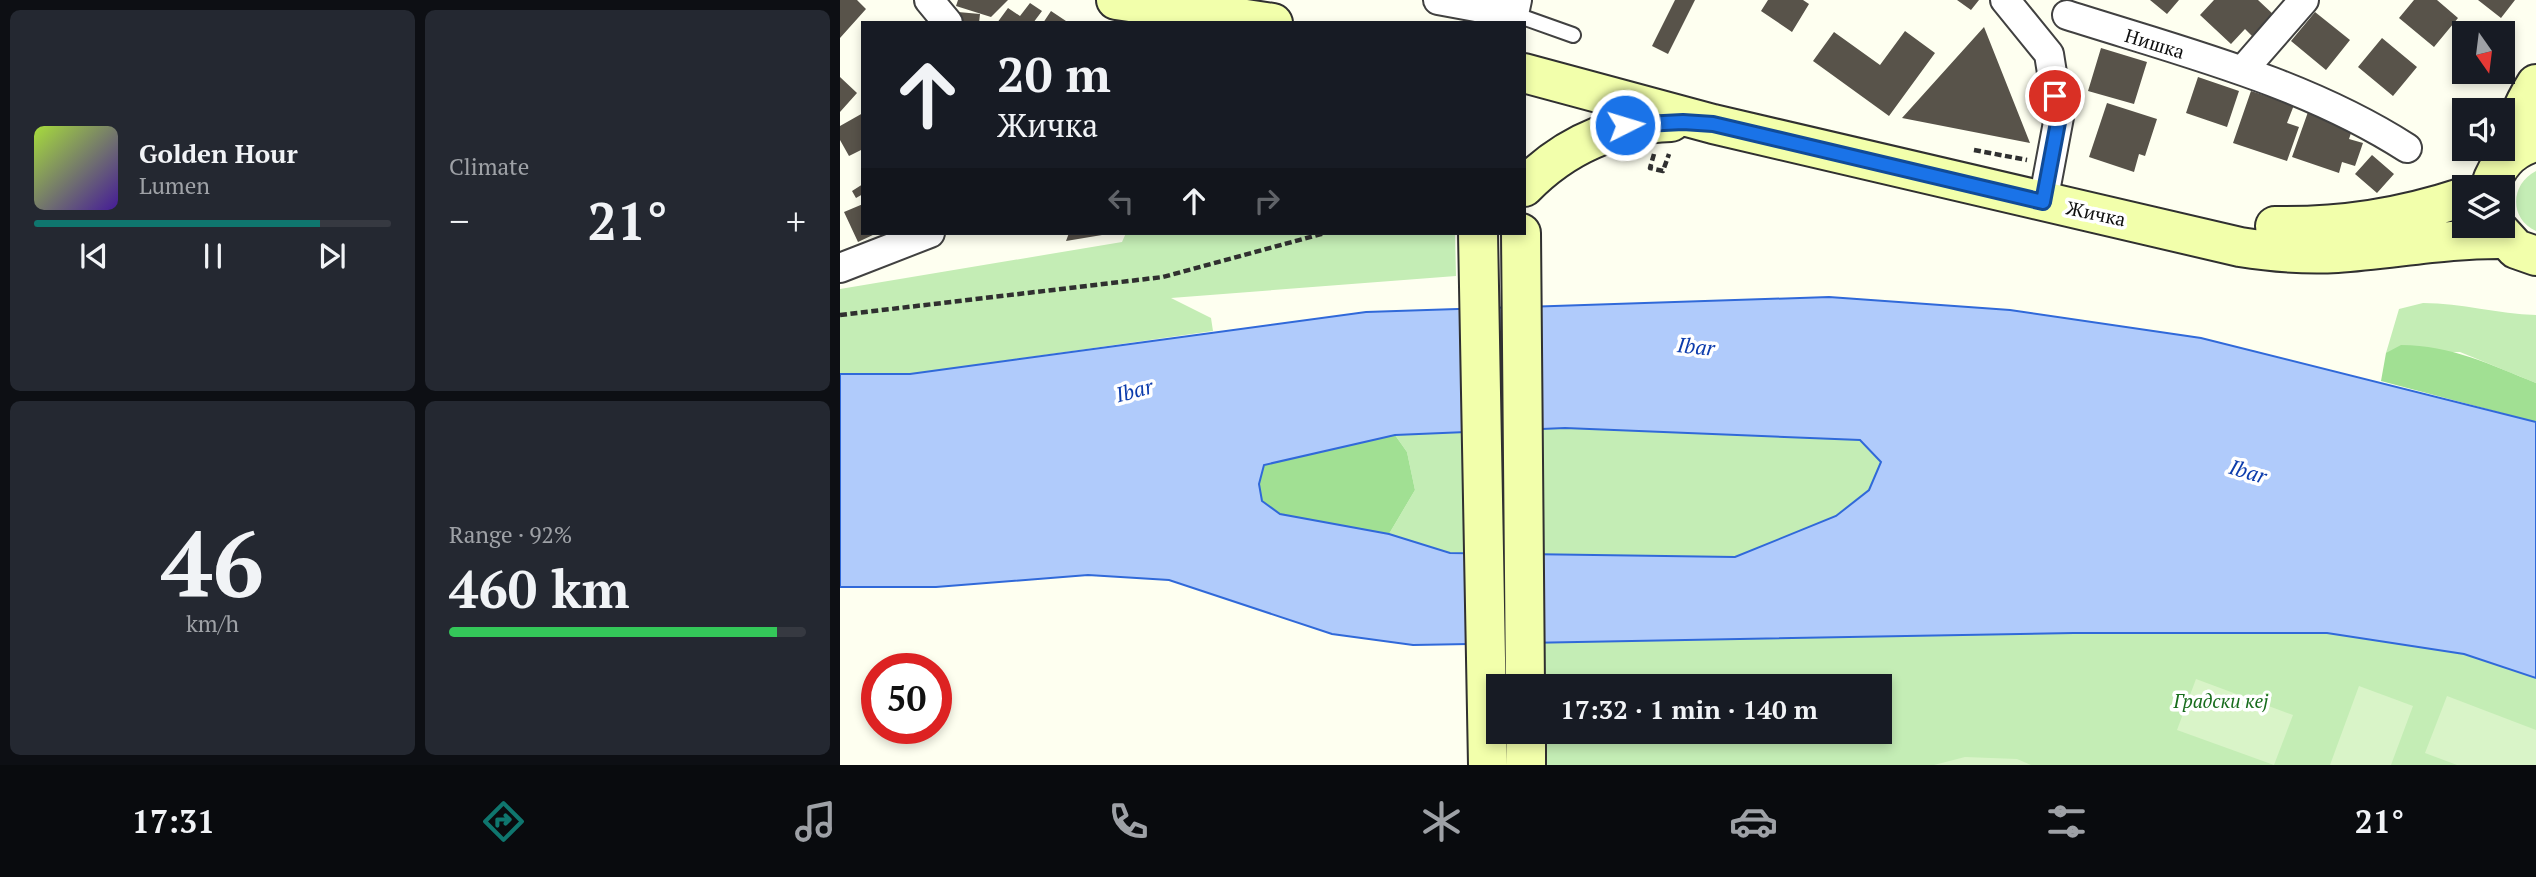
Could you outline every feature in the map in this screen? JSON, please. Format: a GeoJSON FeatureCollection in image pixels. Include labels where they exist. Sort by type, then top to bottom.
{"type":"FeatureCollection","features":[{"type":"Feature","properties":{"kind":"main road"},"geometry":{"type":"LineString","coordinates":[[1116,0],[1254,21]]}},
{"type":"Feature","properties":{"kind":"main road","name":"Жичка"},"geometry":{"type":"LineString","coordinates":[[1528,75],[1713,124],[2240,247],[2284,253],[2335,253],[2444,241],[2512,240]]}},
{"type":"Feature","properties":{"kind":"main road"},"geometry":{"type":"LineString","coordinates":[[2494,175],[2523,148],[2514,128],[2521,109],[2536,85]]}},
{"type":"Feature","properties":{"kind":"main road"},"geometry":{"type":"LineString","coordinates":[[1526,185],[1539,172],[1578,144],[1625,125],[1683,122],[1713,124]]}},
{"type":"Feature","properties":{"kind":"main road","name":"Жичка"},"geometry":{"type":"LineString","coordinates":[[2178,231],[2363,223],[2403,216],[2452,201]]}},
{"type":"Feature","properties":{"kind":"main road"},"geometry":{"type":"LineString","coordinates":[[1478,235],[1488,765]]}},
{"type":"Feature","properties":{"kind":"main road"},"geometry":{"type":"LineString","coordinates":[[1521,235],[1525,674]]}},
{"type":"Feature","properties":{"kind":"main road"},"geometry":{"type":"LineString","coordinates":[[1526,744],[1526,765]]}},
{"type":"Feature","properties":{"kind":"street"},"geometry":{"type":"LineString","coordinates":[[929,0],[946,21]]}},
{"type":"Feature","properties":{"kind":"street"},"geometry":{"type":"LineString","coordinates":[[1437,0],[1515,7]]}},
{"type":"Feature","properties":{"kind":"street"},"geometry":{"type":"LineString","coordinates":[[2005,0],[2049,54],[2059,117],[2043,202]]}},
{"type":"Feature","properties":{"kind":"street"},"geometry":{"type":"LineString","coordinates":[[2243,71],[2304,0]]}},
{"type":"Feature","properties":{"kind":"street"},"geometry":{"type":"LineString","coordinates":[[2049,54],[2070,8]]}},
{"type":"Feature","properties":{"kind":"street","name":"Нишка"},"geometry":{"type":"LineString","coordinates":[[2070,8],[2243,71],[2365,121],[2407,148]]}},
{"type":"Feature","properties":{"kind":"street"},"geometry":{"type":"LineString","coordinates":[[840,268],[925,235]]}},
{"type":"Feature","properties":{"kind":"lane"},"geometry":{"type":"LineString","coordinates":[[1515,7],[1573,36]]}},
{"type":"Feature","properties":{"kind":"path"},"geometry":{"type":"LineString","coordinates":[[1655,153],[1650,168],[1663,171],[1670,150]]}},
{"type":"Feature","properties":{"kind":"path"},"geometry":{"type":"LineString","coordinates":[[840,315],[1163,277],[1318,235]]}},
{"type":"Feature","properties":{"kind":"green space"},"geometry":{"type":"Polygon","coordinates":[[[2536,171],[2536,231],[2527,226],[2521,218],[2516,201],[2521,184],[2536,171]]]}},
{"type":"Feature","properties":{"kind":"green space"},"geometry":{"type":"Polygon","coordinates":[[[1125,235],[1455,235],[1456,276],[1171,298],[1211,318],[1213,331],[910,374],[840,374],[840,289],[1122,242],[1125,235]]]}},
{"type":"Feature","properties":{"kind":"green space"},"geometry":{"type":"Polygon","coordinates":[[[2423,303],[2536,315],[2536,383],[2460,352],[2386,353],[2399,309],[2423,303]]]}},
{"type":"Feature","properties":{"kind":"green space"},"geometry":{"type":"Polygon","coordinates":[[[2401,345],[2454,352],[2536,383],[2536,422],[2381,381],[2386,353],[2401,345]]]}},
{"type":"Feature","properties":{"kind":"green space"},"geometry":{"type":"Polygon","coordinates":[[[1565,428],[1860,440],[1881,462],[1869,490],[1836,516],[1735,557],[1450,553],[1389,534],[1415,490],[1407,452],[1395,435],[1565,428]]]}},
{"type":"Feature","properties":{"kind":"green space"},"geometry":{"type":"Polygon","coordinates":[[[1395,435],[1407,452],[1415,490],[1389,534],[1280,514],[1262,501],[1259,484],[1264,464],[1395,435]]]}},
{"type":"Feature","properties":{"kind":"green space","name":"Градски кеј"},"geometry":{"type":"Polygon","coordinates":[[[2074,633],[2327,633],[2464,654],[2536,678],[2536,765],[1530,765],[1529,744],[1892,744],[1892,674],[1525,674],[1524,643],[2074,633]]]}},
{"type":"Feature","properties":{"kind":"green space"},"geometry":{"type":"Polygon","coordinates":[[[2196,679],[2293,715],[2274,765],[2177,730],[2196,679]]]}},
{"type":"Feature","properties":{"kind":"green space"},"geometry":{"type":"Polygon","coordinates":[[[2359,686],[2413,706],[2391,765],[2330,765],[2359,686]]]}},
{"type":"Feature","properties":{"kind":"green space"},"geometry":{"type":"Polygon","coordinates":[[[2447,696],[2536,730],[2536,765],[2457,765],[2425,753],[2447,696]]]}},
{"type":"Feature","properties":{"kind":"green space"},"geometry":{"type":"Polygon","coordinates":[[[1965,757],[2017,759],[2031,765],[1934,765],[1965,757]]]}},
{"type":"Feature","properties":{"kind":"water","name":"Ibar"},"geometry":{"type":"Polygon","coordinates":[[[1829,297],[2010,310],[2201,338],[2536,422],[2536,678],[2464,654],[2327,633],[2074,633],[1413,645],[1332,634],[1169,580],[1088,575],[936,587],[840,587],[840,374],[910,374],[1366,312],[1829,297]],[[1565,428],[1395,435],[1264,465],[1259,484],[1262,501],[1280,514],[1389,534],[1450,553],[1735,557],[1836,516],[1869,490],[1881,462],[1860,440],[1565,428]]]}},
{"type":"Feature","properties":{"kind":"building"},"geometry":{"type":"Polygon","coordinates":[[[840,0],[857,0],[866,9],[840,38],[840,0]]]}},
{"type":"Feature","properties":{"kind":"building"},"geometry":{"type":"Polygon","coordinates":[[[958,0],[1008,0],[991,17],[956,6],[958,0]]]}},
{"type":"Feature","properties":{"kind":"building"},"geometry":{"type":"Polygon","coordinates":[[[1675,0],[1695,0],[1668,54],[1652,46],[1675,0]]]}},
{"type":"Feature","properties":{"kind":"building"},"geometry":{"type":"Polygon","coordinates":[[[1768,0],[1803,0],[1809,4],[1792,32],[1761,11],[1768,0]]]}},
{"type":"Feature","properties":{"kind":"building"},"geometry":{"type":"Polygon","coordinates":[[[1957,0],[1979,0],[1971,10],[1957,0]]]}},
{"type":"Feature","properties":{"kind":"building"},"geometry":{"type":"Polygon","coordinates":[[[2150,0],[2179,0],[2167,14],[2150,0]]]}},
{"type":"Feature","properties":{"kind":"building"},"geometry":{"type":"Polygon","coordinates":[[[2214,0],[2258,0],[2274,15],[2253,37],[2245,29],[2231,44],[2200,15],[2214,0]]]}},
{"type":"Feature","properties":{"kind":"building"},"geometry":{"type":"Polygon","coordinates":[[[2414,0],[2437,0],[2458,18],[2452,21],[2452,25],[2434,47],[2399,18],[2414,0]]]}},
{"type":"Feature","properties":{"kind":"building"},"geometry":{"type":"Polygon","coordinates":[[[2478,0],[2515,0],[2501,18],[2478,0]]]}},
{"type":"Feature","properties":{"kind":"building"},"geometry":{"type":"Polygon","coordinates":[[[1030,3],[1042,11],[1034,21],[998,21],[1008,8],[1020,16],[1030,3]]]}},
{"type":"Feature","properties":{"kind":"building"},"geometry":{"type":"Polygon","coordinates":[[[1051,11],[1066,21],[1044,21],[1051,11]]]}},
{"type":"Feature","properties":{"kind":"building"},"geometry":{"type":"Polygon","coordinates":[[[958,12],[980,14],[979,21],[961,21],[958,12]]]}},
{"type":"Feature","properties":{"kind":"building"},"geometry":{"type":"Polygon","coordinates":[[[2315,12],[2350,40],[2326,70],[2291,41],[2315,12]]]}},
{"type":"Feature","properties":{"kind":"building"},"geometry":{"type":"Polygon","coordinates":[[[1984,27],[2030,143],[1902,118],[1984,27]]]}},
{"type":"Feature","properties":{"kind":"building"},"geometry":{"type":"Polygon","coordinates":[[[1905,31],[1935,53],[1889,116],[1813,61],[1834,32],[1880,65],[1905,31]]]}},
{"type":"Feature","properties":{"kind":"building"},"geometry":{"type":"Polygon","coordinates":[[[2382,38],[2417,67],[2393,96],[2358,67],[2382,38]]]}},
{"type":"Feature","properties":{"kind":"building"},"geometry":{"type":"Polygon","coordinates":[[[2101,48],[2147,62],[2134,104],[2088,91],[2101,48]]]}},
{"type":"Feature","properties":{"kind":"building"},"geometry":{"type":"Polygon","coordinates":[[[840,77],[857,93],[840,112],[840,77]]]}},
{"type":"Feature","properties":{"kind":"building"},"geometry":{"type":"Polygon","coordinates":[[[2198,77],[2239,91],[2227,127],[2186,113],[2198,77]]]}},
{"type":"Feature","properties":{"kind":"building"},"geometry":{"type":"Polygon","coordinates":[[[2251,91],[2294,105],[2287,123],[2299,127],[2287,161],[2233,143],[2251,91]]]}},
{"type":"Feature","properties":{"kind":"building"},"geometry":{"type":"Polygon","coordinates":[[[2107,103],[2157,119],[2145,156],[2139,154],[2134,172],[2089,157],[2107,103]]]}},
{"type":"Feature","properties":{"kind":"building"},"geometry":{"type":"Polygon","coordinates":[[[2308,112],[2353,127],[2349,139],[2363,143],[2355,166],[2342,162],[2339,173],[2292,157],[2308,112]]]}},
{"type":"Feature","properties":{"kind":"building"},"geometry":{"type":"Polygon","coordinates":[[[861,114],[861,150],[849,156],[840,140],[840,126],[861,114]]]}},
{"type":"Feature","properties":{"kind":"building"},"geometry":{"type":"Polygon","coordinates":[[[2372,155],[2394,174],[2377,193],[2355,174],[2372,155]]]}},
{"type":"Feature","properties":{"kind":"building"},"geometry":{"type":"Polygon","coordinates":[[[861,185],[861,195],[856,198],[852,191],[861,185]]]}},
{"type":"Feature","properties":{"kind":"building"},"geometry":{"type":"Polygon","coordinates":[[[861,205],[861,235],[873,235],[858,242],[844,212],[861,205]]]}},
{"type":"Feature","properties":{"kind":"building"},"geometry":{"type":"Polygon","coordinates":[[[1068,235],[1102,235],[1066,241],[1068,235]]]}},
{"type":"Feature","properties":{"kind":"route"},"geometry":{"type":"LineString","coordinates":[[1625,125],[1683,122],[1713,124],[2043,202],[2059,117],[2055,96]]}}]}
